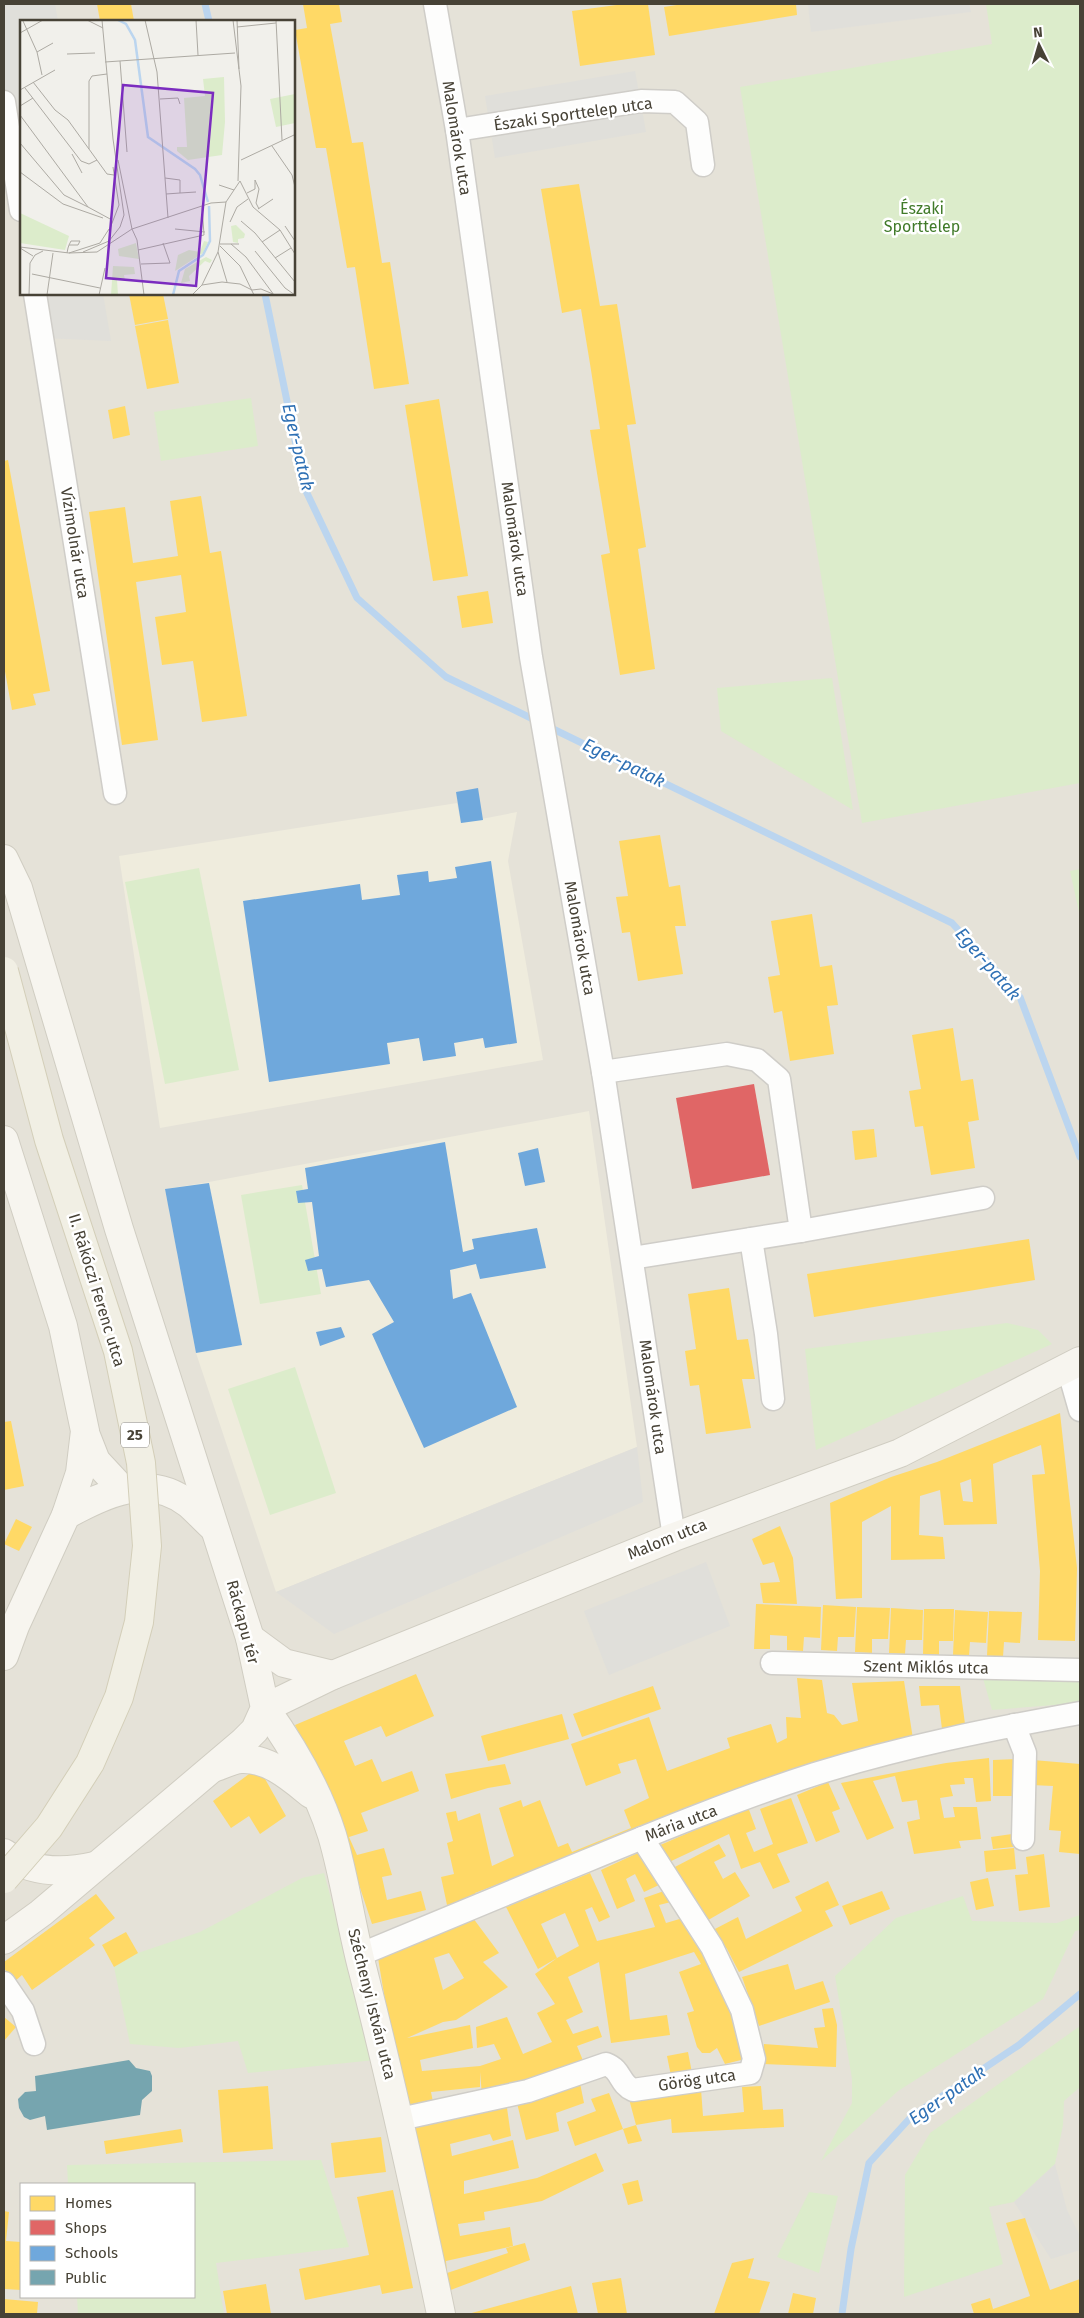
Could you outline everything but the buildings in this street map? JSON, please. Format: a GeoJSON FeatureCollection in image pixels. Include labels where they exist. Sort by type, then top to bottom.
{"type":"FeatureCollection","features":[{"type":"Feature","properties":{"kind":"main road"},"geometry":{"type":"LineString","coordinates":[[4,860],[18,888],[119,1229],[217,1531]]}},
{"type":"Feature","properties":{"kind":"main road","name":"II. Rákóczi Ferenc utca"},"geometry":{"type":"LineString","coordinates":[[4,971],[49,1140],[118,1351],[141,1463],[147,1546],[139,1622],[119,1697],[90,1763],[48,1827],[4,1879]]}},
{"type":"Feature","properties":{"kind":"main road"},"geometry":{"type":"LineString","coordinates":[[4,1140],[63,1326],[84,1431],[96,1461],[122,1489]]}},
{"type":"Feature","properties":{"kind":"main road","name":"Malom utca"},"geometry":{"type":"LineString","coordinates":[[265,1708],[333,1675],[674,1536],[900,1453],[1074,1365]]}},
{"type":"Feature","properties":{"kind":"main road"},"geometry":{"type":"LineString","coordinates":[[4,1656],[10,1624],[66,1515],[80,1473],[84,1431]]}},
{"type":"Feature","properties":{"kind":"main road","name":"Ráckapu tér"},"geometry":{"type":"LineString","coordinates":[[66,1515],[94,1500],[122,1489],[159,1489],[188,1503],[217,1531],[250,1638],[265,1708]]}},
{"type":"Feature","properties":{"kind":"main road"},"geometry":{"type":"LineString","coordinates":[[250,1638],[284,1663],[333,1675]]}},
{"type":"Feature","properties":{"kind":"main road"},"geometry":{"type":"LineString","coordinates":[[4,1940],[41,1913],[213,1768],[255,1730],[265,1708]]}},
{"type":"Feature","properties":{"kind":"main road","name":"Széchenyi István utca"},"geometry":{"type":"LineString","coordinates":[[265,1708],[286,1737],[317,1797],[332,1834],[359,1955],[400,2119],[441,2314]]}},
{"type":"Feature","properties":{"kind":"main road"},"geometry":{"type":"LineString","coordinates":[[213,1768],[240,1758],[258,1760],[280,1770],[317,1797]]}},
{"type":"Feature","properties":{"kind":"main road"},"geometry":{"type":"LineString","coordinates":[[4,1853],[28,1867],[61,1871],[95,1866]]}},
{"type":"Feature","properties":{"kind":"street","name":"Malomárok utca"},"geometry":{"type":"LineString","coordinates":[[435,4],[458,130],[533,662],[603,1072],[674,1536]]}},
{"type":"Feature","properties":{"kind":"street","name":"Északi Sporttelep utca"},"geometry":{"type":"LineString","coordinates":[[458,130],[641,101],[675,102],[697,122],[703,165]]}},
{"type":"Feature","properties":{"kind":"street"},"geometry":{"type":"LineString","coordinates":[[4,102],[20,204]]}},
{"type":"Feature","properties":{"kind":"street","name":"Vízimolnár utca"},"geometry":{"type":"LineString","coordinates":[[35,295],[115,793]]}},
{"type":"Feature","properties":{"kind":"street"},"geometry":{"type":"LineString","coordinates":[[603,1072],[727,1054],[757,1060],[779,1079],[801,1231]]}},
{"type":"Feature","properties":{"kind":"street"},"geometry":{"type":"LineString","coordinates":[[632,1258],[801,1231],[983,1198]]}},
{"type":"Feature","properties":{"kind":"street"},"geometry":{"type":"LineString","coordinates":[[751,1239],[766,1334],[773,1399]]}},
{"type":"Feature","properties":{"kind":"street"},"geometry":{"type":"LineString","coordinates":[[1074,1365],[1080,1410]]}},
{"type":"Feature","properties":{"kind":"street","name":"Szent Miklós utca"},"geometry":{"type":"LineString","coordinates":[[772,1663],[1080,1670]]}},
{"type":"Feature","properties":{"kind":"street","name":"Mária utca"},"geometry":{"type":"LineString","coordinates":[[359,1955],[642,1838],[739,1800],[816,1774],[908,1749],[1014,1725],[1080,1713]]}},
{"type":"Feature","properties":{"kind":"street"},"geometry":{"type":"LineString","coordinates":[[1014,1725],[1025,1753],[1022,1839]]}},
{"type":"Feature","properties":{"kind":"street","name":"Görög utca"},"geometry":{"type":"LineString","coordinates":[[400,2119],[528,2091],[606,2064],[615,2068],[627,2087],[633,2090],[750,2073],[754,2059],[742,2010],[712,1947],[642,1838]]}},
{"type":"Feature","properties":{"kind":"street"},"geometry":{"type":"LineString","coordinates":[[4,1983],[23,2011],[34,2044]]}},
{"type":"Feature","properties":{"kind":"shaded area"},"geometry":{"type":"Polygon","coordinates":[[[4,4],[1080,4],[1080,2314],[4,2314],[4,4]]]}},
{"type":"Feature","properties":{"kind":"shaded area"},"geometry":{"type":"Polygon","coordinates":[[[4,4],[55,4],[58,20],[20,20],[20,204],[4,102],[4,4]]]}},
{"type":"Feature","properties":{"kind":"shaded area"},"geometry":{"type":"Polygon","coordinates":[[[808,4],[969,4],[971,12],[811,32],[808,4]]]}},
{"type":"Feature","properties":{"kind":"shaded area"},"geometry":{"type":"Polygon","coordinates":[[[635,71],[646,132],[495,158],[485,96],[635,71]]]}},
{"type":"Feature","properties":{"kind":"shaded area"},"geometry":{"type":"Polygon","coordinates":[[[35,295],[103,295],[111,341],[42,338],[35,295]]]}},
{"type":"Feature","properties":{"kind":"shaded area"},"geometry":{"type":"Polygon","coordinates":[[[457,803],[461,823],[517,812],[508,861],[543,1060],[160,1128],[119,856],[457,803]]]}},
{"type":"Feature","properties":{"kind":"shaded area"},"geometry":{"type":"Polygon","coordinates":[[[589,1111],[637,1447],[276,1592],[196,1353],[165,1189],[589,1111]]]}},
{"type":"Feature","properties":{"kind":"shaded area"},"geometry":{"type":"Polygon","coordinates":[[[637,1447],[643,1502],[334,1634],[276,1592],[637,1447]]]}},
{"type":"Feature","properties":{"kind":"shaded area"},"geometry":{"type":"Polygon","coordinates":[[[706,1562],[730,1626],[609,1675],[584,1611],[706,1562]]]}},
{"type":"Feature","properties":{"kind":"shaded area"},"geometry":{"type":"Polygon","coordinates":[[[1055,2164],[1067,2210],[1080,2236],[1080,2250],[1051,2259],[1014,2202],[1055,2164]]]}},
{"type":"Feature","properties":{"kind":"green space","name":"Északi Sporttelep"},"geometry":{"type":"Polygon","coordinates":[[[986,4],[1080,4],[1080,783],[862,823],[740,87],[992,44],[986,4]]]}},
{"type":"Feature","properties":{"kind":"green space"},"geometry":{"type":"Polygon","coordinates":[[[251,398],[258,446],[161,461],[154,412],[251,398]]]}},
{"type":"Feature","properties":{"kind":"green space"},"geometry":{"type":"Polygon","coordinates":[[[832,678],[853,810],[721,731],[717,688],[832,678]]]}},
{"type":"Feature","properties":{"kind":"green space"},"geometry":{"type":"Polygon","coordinates":[[[199,868],[239,1070],[165,1084],[125,882],[199,868]]]}},
{"type":"Feature","properties":{"kind":"green space"},"geometry":{"type":"Polygon","coordinates":[[[1080,869],[1080,917],[1070,871],[1080,869]]]}},
{"type":"Feature","properties":{"kind":"green space"},"geometry":{"type":"Polygon","coordinates":[[[302,1185],[321,1294],[260,1304],[241,1195],[302,1185]]]}},
{"type":"Feature","properties":{"kind":"green space"},"geometry":{"type":"Polygon","coordinates":[[[1007,1323],[1038,1330],[1052,1344],[816,1450],[805,1349],[1007,1323]]]}},
{"type":"Feature","properties":{"kind":"green space"},"geometry":{"type":"Polygon","coordinates":[[[295,1367],[336,1493],[270,1515],[228,1389],[295,1367]]]}},
{"type":"Feature","properties":{"kind":"green space"},"geometry":{"type":"Polygon","coordinates":[[[983,1678],[1080,1682],[1080,1703],[992,1710],[983,1678]]]}},
{"type":"Feature","properties":{"kind":"green space"},"geometry":{"type":"Polygon","coordinates":[[[324,1873],[375,2060],[248,2073],[238,2041],[179,2048],[130,2044],[114,1967],[138,1953],[200,1932],[302,1878],[324,1873]]]}},
{"type":"Feature","properties":{"kind":"green space"},"geometry":{"type":"Polygon","coordinates":[[[963,1896],[972,1921],[1057,1923],[1080,1915],[1080,1930],[1075,1931],[1043,1999],[898,2091],[821,2161],[852,2103],[852,2079],[835,1976],[896,1918],[963,1896]]]}},
{"type":"Feature","properties":{"kind":"green space"},"geometry":{"type":"Polygon","coordinates":[[[1080,2026],[1080,2087],[1064,2101],[1063,2125],[1055,2164],[1014,2202],[989,2207],[1003,2264],[904,2297],[905,2175],[930,2133],[1080,2026]]]}},
{"type":"Feature","properties":{"kind":"green space"},"geometry":{"type":"Polygon","coordinates":[[[321,2160],[349,2247],[216,2263],[224,2314],[78,2314],[77,2298],[195,2298],[195,2183],[68,2183],[67,2165],[321,2160]]]}},
{"type":"Feature","properties":{"kind":"green space"},"geometry":{"type":"Polygon","coordinates":[[[809,2192],[838,2196],[819,2273],[777,2257],[809,2192]]]}},
{"type":"Feature","properties":{"kind":"waterway","name":"Eger-patak"},"geometry":{"type":"LineString","coordinates":[[205,4],[209,20]]}},
{"type":"Feature","properties":{"kind":"waterway","name":"Eger-patak"},"geometry":{"type":"LineString","coordinates":[[265,295],[305,489],[357,598],[446,677],[537,721]]}},
{"type":"Feature","properties":{"kind":"waterway","name":"Eger-patak"},"geometry":{"type":"LineString","coordinates":[[549,727],[952,923],[1020,997],[1080,1157]]}},
{"type":"Feature","properties":{"kind":"waterway","name":"Eger-patak"},"geometry":{"type":"LineString","coordinates":[[842,2314],[851,2249],[869,2163],[911,2117],[1019,2045],[1080,1994]]}}]}
